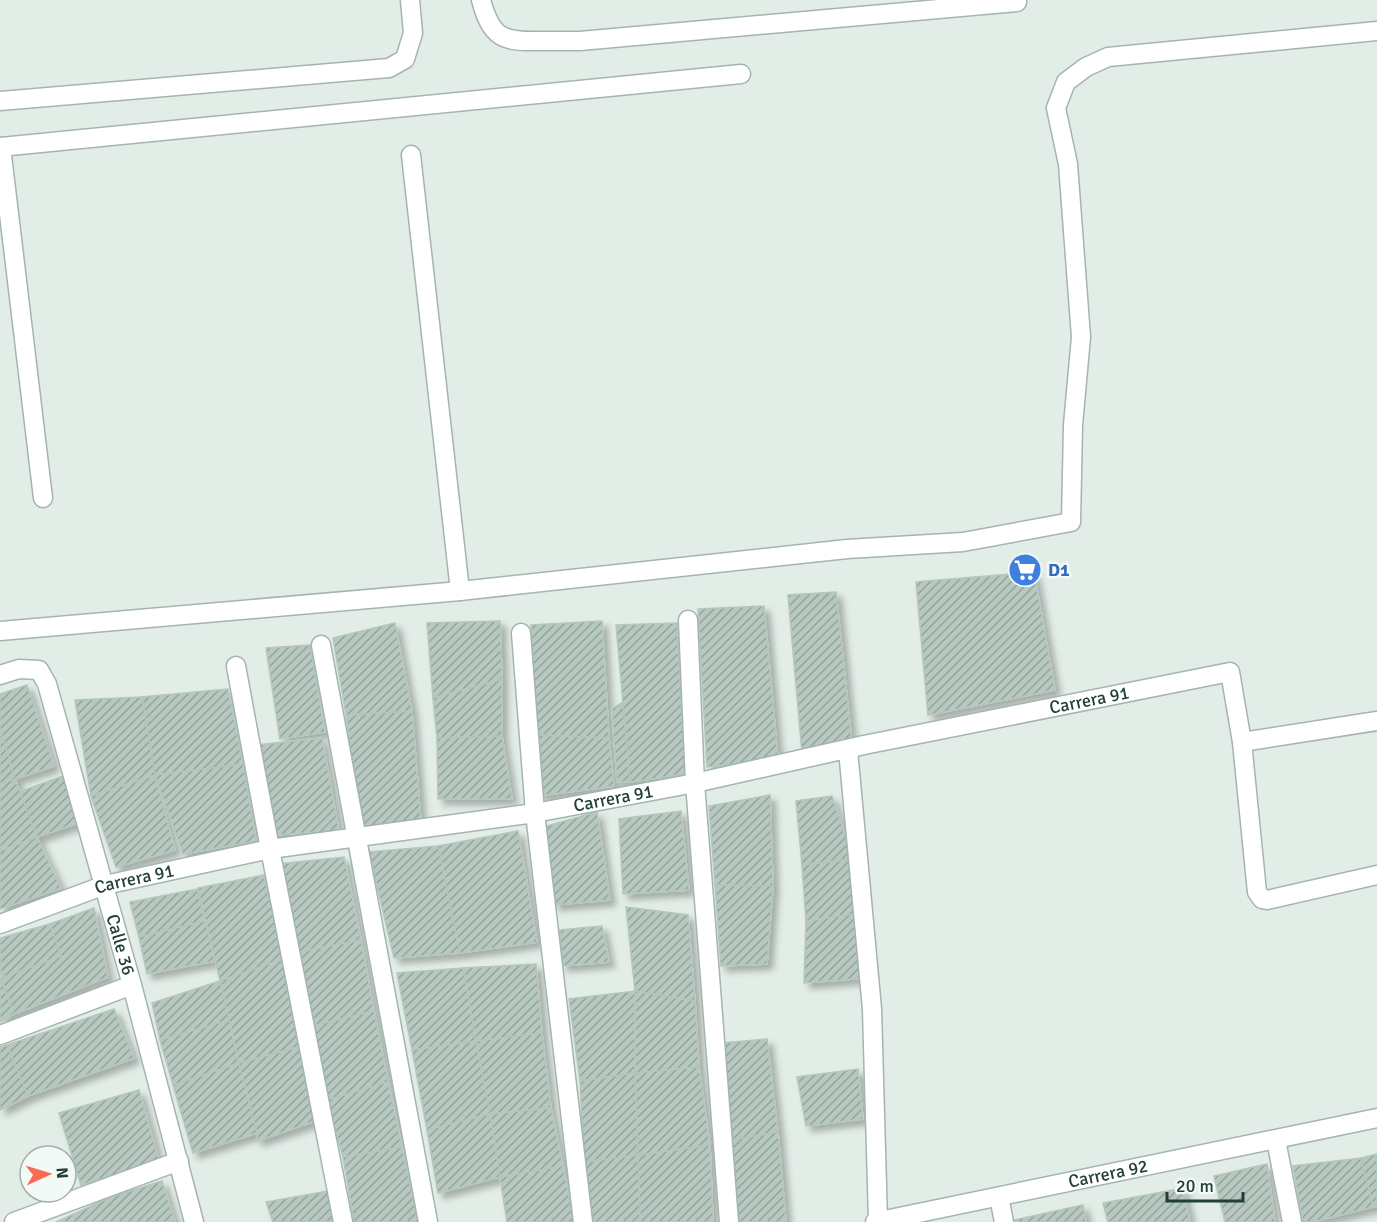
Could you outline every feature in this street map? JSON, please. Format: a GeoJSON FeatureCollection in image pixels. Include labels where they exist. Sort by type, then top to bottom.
{"type":"FeatureCollection","features":[{"type":"Feature","properties":{"kind":"street"},"geometry":{"type":"LineString","coordinates":[[0,101],[389,68],[405,59],[412,33],[410,0]]}},
{"type":"Feature","properties":{"kind":"street"},"geometry":{"type":"LineString","coordinates":[[482,0],[492,26],[502,36],[513,42],[580,41],[1017,2],[1016,0]]}},
{"type":"Feature","properties":{"kind":"street"},"geometry":{"type":"LineString","coordinates":[[0,631],[460,591],[847,549],[963,542],[1071,522],[1073,425],[1081,337],[1068,164],[1056,108],[1066,82],[1086,67],[1108,57],[1377,31]]}},
{"type":"Feature","properties":{"kind":"street"},"geometry":{"type":"LineString","coordinates":[[43,498],[1,147],[741,74]]}},
{"type":"Feature","properties":{"kind":"street"},"geometry":{"type":"LineString","coordinates":[[411,155],[460,591]]}},
{"type":"Feature","properties":{"kind":"street"},"geometry":{"type":"LineString","coordinates":[[688,620],[695,783],[729,1222]]}},
{"type":"Feature","properties":{"kind":"street"},"geometry":{"type":"LineString","coordinates":[[521,633],[535,813],[583,1222]]}},
{"type":"Feature","properties":{"kind":"street"},"geometry":{"type":"LineString","coordinates":[[321,645],[428,1222]]}},
{"type":"Feature","properties":{"kind":"street"},"geometry":{"type":"LineString","coordinates":[[236,666],[343,1222]]}},
{"type":"Feature","properties":{"kind":"street","name":"Calle 36"},"geometry":{"type":"LineString","coordinates":[[0,675],[19,669],[39,670],[47,684],[105,885],[194,1222]]}},
{"type":"Feature","properties":{"kind":"street","name":"Carrera 91"},"geometry":{"type":"LineString","coordinates":[[0,924],[105,885],[270,849],[535,813],[695,783],[1230,672],[1242,742]]}},
{"type":"Feature","properties":{"kind":"street"},"geometry":{"type":"LineString","coordinates":[[1377,722],[1242,742],[1257,892],[1262,899],[1267,900],[1377,875]]}},
{"type":"Feature","properties":{"kind":"street"},"geometry":{"type":"LineString","coordinates":[[848,750],[872,1009],[877,1222]]}},
{"type":"Feature","properties":{"kind":"street"},"geometry":{"type":"LineString","coordinates":[[0,1035],[132,985]]}},
{"type":"Feature","properties":{"kind":"street","name":"Carrera 92"},"geometry":{"type":"LineString","coordinates":[[877,1222],[1377,1118]]}},
{"type":"Feature","properties":{"kind":"street"},"geometry":{"type":"LineString","coordinates":[[1276,1140],[1292,1222]]}},
{"type":"Feature","properties":{"kind":"street"},"geometry":{"type":"LineString","coordinates":[[14,1222],[179,1161]]}},
{"type":"Feature","properties":{"kind":"street"},"geometry":{"type":"LineString","coordinates":[[999,1197],[1004,1222]]}},
{"type":"Feature","properties":{"kind":"building"},"geometry":{"type":"Polygon","coordinates":[[[1034,572],[1055,690],[928,715],[916,582],[1034,572]]]}},
{"type":"Feature","properties":{"kind":"building"},"geometry":{"type":"Polygon","coordinates":[[[836,592],[852,744],[802,753],[788,595],[836,592]]]}},
{"type":"Feature","properties":{"kind":"building"},"geometry":{"type":"Polygon","coordinates":[[[764,606],[778,759],[707,767],[698,609],[764,606]]]}},
{"type":"Feature","properties":{"kind":"building"},"geometry":{"type":"Polygon","coordinates":[[[500,621],[502,679],[433,698],[427,623],[500,621]]]}},
{"type":"Feature","properties":{"kind":"building"},"geometry":{"type":"Polygon","coordinates":[[[602,621],[609,738],[537,735],[531,625],[602,621]]]}},
{"type":"Feature","properties":{"kind":"building"},"geometry":{"type":"Polygon","coordinates":[[[395,623],[412,711],[346,715],[333,638],[395,623]]]}},
{"type":"Feature","properties":{"kind":"building"},"geometry":{"type":"Polygon","coordinates":[[[677,623],[685,774],[630,782],[616,625],[677,623]]]}},
{"type":"Feature","properties":{"kind":"building"},"geometry":{"type":"Polygon","coordinates":[[[310,645],[325,732],[280,739],[266,648],[310,645]]]}},
{"type":"Feature","properties":{"kind":"building"},"geometry":{"type":"Polygon","coordinates":[[[502,679],[502,736],[437,738],[433,698],[502,679]]]}},
{"type":"Feature","properties":{"kind":"building"},"geometry":{"type":"Polygon","coordinates":[[[27,685],[54,766],[15,779],[0,728],[0,694],[27,685]]]}},
{"type":"Feature","properties":{"kind":"building"},"geometry":{"type":"Polygon","coordinates":[[[228,689],[243,764],[155,775],[142,697],[228,689]]]}},
{"type":"Feature","properties":{"kind":"building"},"geometry":{"type":"Polygon","coordinates":[[[142,697],[155,775],[91,796],[75,700],[142,697]]]}},
{"type":"Feature","properties":{"kind":"building"},"geometry":{"type":"Polygon","coordinates":[[[623,702],[630,782],[617,782],[612,709],[623,702]]]}},
{"type":"Feature","properties":{"kind":"building"},"geometry":{"type":"Polygon","coordinates":[[[412,711],[421,822],[361,827],[346,715],[412,711]]]}},
{"type":"Feature","properties":{"kind":"building"},"geometry":{"type":"Polygon","coordinates":[[[0,728],[15,779],[0,784],[0,728]]]}},
{"type":"Feature","properties":{"kind":"building"},"geometry":{"type":"Polygon","coordinates":[[[537,735],[609,738],[614,786],[538,796],[537,735]]]}},
{"type":"Feature","properties":{"kind":"building"},"geometry":{"type":"Polygon","coordinates":[[[502,736],[512,799],[438,799],[437,738],[502,736]]]}},
{"type":"Feature","properties":{"kind":"building"},"geometry":{"type":"Polygon","coordinates":[[[322,738],[339,831],[272,835],[257,745],[322,738]]]}},
{"type":"Feature","properties":{"kind":"building"},"geometry":{"type":"Polygon","coordinates":[[[243,764],[256,841],[183,854],[155,775],[243,764]]]}},
{"type":"Feature","properties":{"kind":"building"},"geometry":{"type":"Polygon","coordinates":[[[155,775],[175,850],[116,867],[91,796],[155,775]]]}},
{"type":"Feature","properties":{"kind":"building"},"geometry":{"type":"Polygon","coordinates":[[[63,776],[78,823],[37,837],[19,792],[63,776]]]}},
{"type":"Feature","properties":{"kind":"building"},"geometry":{"type":"Polygon","coordinates":[[[15,779],[37,837],[0,851],[0,784],[15,779]]]}},
{"type":"Feature","properties":{"kind":"building"},"geometry":{"type":"Polygon","coordinates":[[[770,795],[773,886],[715,885],[709,806],[770,795]]]}},
{"type":"Feature","properties":{"kind":"building"},"geometry":{"type":"Polygon","coordinates":[[[832,796],[853,859],[802,865],[796,801],[832,796]]]}},
{"type":"Feature","properties":{"kind":"building"},"geometry":{"type":"Polygon","coordinates":[[[681,811],[689,890],[623,894],[619,819],[681,811]]]}},
{"type":"Feature","properties":{"kind":"building"},"geometry":{"type":"Polygon","coordinates":[[[597,812],[610,900],[554,905],[543,827],[597,812]]]}},
{"type":"Feature","properties":{"kind":"building"},"geometry":{"type":"Polygon","coordinates":[[[518,831],[537,942],[460,953],[438,846],[518,831]]]}},
{"type":"Feature","properties":{"kind":"building"},"geometry":{"type":"Polygon","coordinates":[[[37,837],[61,888],[0,909],[0,851],[37,837]]]}},
{"type":"Feature","properties":{"kind":"building"},"geometry":{"type":"Polygon","coordinates":[[[438,846],[460,953],[394,958],[369,852],[438,846]]]}},
{"type":"Feature","properties":{"kind":"building"},"geometry":{"type":"Polygon","coordinates":[[[344,857],[361,940],[299,952],[279,864],[344,857]]]}},
{"type":"Feature","properties":{"kind":"building"},"geometry":{"type":"Polygon","coordinates":[[[853,859],[859,913],[806,921],[802,865],[853,859]]]}},
{"type":"Feature","properties":{"kind":"building"},"geometry":{"type":"Polygon","coordinates":[[[264,875],[283,959],[220,981],[198,888],[264,875]]]}},
{"type":"Feature","properties":{"kind":"building"},"geometry":{"type":"Polygon","coordinates":[[[715,885],[773,886],[767,964],[721,966],[715,885]]]}},
{"type":"Feature","properties":{"kind":"building"},"geometry":{"type":"Polygon","coordinates":[[[197,889],[205,921],[139,937],[130,902],[197,889]]]}},
{"type":"Feature","properties":{"kind":"building"},"geometry":{"type":"Polygon","coordinates":[[[626,907],[688,915],[695,1001],[635,991],[626,907]]]}},
{"type":"Feature","properties":{"kind":"building"},"geometry":{"type":"Polygon","coordinates":[[[94,908],[108,977],[14,1014],[1,978],[61,956],[50,924],[94,908]]]}},
{"type":"Feature","properties":{"kind":"building"},"geometry":{"type":"Polygon","coordinates":[[[859,913],[865,978],[804,983],[806,921],[859,913]]]}},
{"type":"Feature","properties":{"kind":"building"},"geometry":{"type":"Polygon","coordinates":[[[205,921],[215,961],[147,974],[139,937],[205,921]]]}},
{"type":"Feature","properties":{"kind":"building"},"geometry":{"type":"Polygon","coordinates":[[[50,924],[61,956],[1,978],[0,938],[50,924]]]}},
{"type":"Feature","properties":{"kind":"building"},"geometry":{"type":"Polygon","coordinates":[[[602,926],[609,962],[562,966],[560,930],[602,926]]]}},
{"type":"Feature","properties":{"kind":"building"},"geometry":{"type":"Polygon","coordinates":[[[361,940],[374,1011],[312,1026],[299,952],[361,940]]]}},
{"type":"Feature","properties":{"kind":"building"},"geometry":{"type":"Polygon","coordinates":[[[283,959],[302,1046],[239,1063],[220,981],[283,959]]]}},
{"type":"Feature","properties":{"kind":"building"},"geometry":{"type":"Polygon","coordinates":[[[536,964],[542,1033],[476,1041],[463,968],[536,964]]]}},
{"type":"Feature","properties":{"kind":"building"},"geometry":{"type":"Polygon","coordinates":[[[463,968],[476,1041],[412,1050],[397,973],[463,968]]]}},
{"type":"Feature","properties":{"kind":"building"},"geometry":{"type":"Polygon","coordinates":[[[0,978],[14,1014],[0,1022],[0,978]]]}},
{"type":"Feature","properties":{"kind":"building"},"geometry":{"type":"Polygon","coordinates":[[[220,981],[229,1020],[160,1040],[152,1003],[220,981]]]}},
{"type":"Feature","properties":{"kind":"building"},"geometry":{"type":"Polygon","coordinates":[[[635,991],[695,1001],[699,1067],[635,1073],[635,991]]]}},
{"type":"Feature","properties":{"kind":"building"},"geometry":{"type":"Polygon","coordinates":[[[635,991],[635,1073],[580,1081],[569,999],[635,991]]]}},
{"type":"Feature","properties":{"kind":"building"},"geometry":{"type":"Polygon","coordinates":[[[114,1009],[134,1058],[28,1096],[7,1045],[114,1009]]]}},
{"type":"Feature","properties":{"kind":"building"},"geometry":{"type":"Polygon","coordinates":[[[374,1011],[388,1082],[327,1100],[312,1026],[374,1011]]]}},
{"type":"Feature","properties":{"kind":"building"},"geometry":{"type":"Polygon","coordinates":[[[229,1020],[239,1063],[173,1085],[160,1040],[229,1020]]]}},
{"type":"Feature","properties":{"kind":"building"},"geometry":{"type":"Polygon","coordinates":[[[542,1033],[551,1108],[490,1114],[476,1041],[542,1033]]]}},
{"type":"Feature","properties":{"kind":"building"},"geometry":{"type":"Polygon","coordinates":[[[767,1039],[778,1132],[732,1140],[722,1043],[767,1039]]]}},
{"type":"Feature","properties":{"kind":"building"},"geometry":{"type":"Polygon","coordinates":[[[476,1041],[490,1114],[427,1130],[412,1050],[476,1041]]]}},
{"type":"Feature","properties":{"kind":"building"},"geometry":{"type":"Polygon","coordinates":[[[7,1045],[28,1096],[0,1110],[0,1047],[7,1045]]]}},
{"type":"Feature","properties":{"kind":"building"},"geometry":{"type":"Polygon","coordinates":[[[302,1046],[318,1120],[257,1141],[239,1063],[302,1046]]]}},
{"type":"Feature","properties":{"kind":"building"},"geometry":{"type":"Polygon","coordinates":[[[239,1063],[257,1133],[193,1153],[173,1085],[239,1063]]]}},
{"type":"Feature","properties":{"kind":"building"},"geometry":{"type":"Polygon","coordinates":[[[699,1067],[710,1145],[638,1155],[635,1073],[699,1067]]]}},
{"type":"Feature","properties":{"kind":"building"},"geometry":{"type":"Polygon","coordinates":[[[858,1069],[863,1119],[806,1126],[797,1077],[858,1069]]]}},
{"type":"Feature","properties":{"kind":"building"},"geometry":{"type":"Polygon","coordinates":[[[635,1073],[638,1155],[584,1162],[580,1081],[635,1073]]]}},
{"type":"Feature","properties":{"kind":"building"},"geometry":{"type":"Polygon","coordinates":[[[388,1082],[402,1147],[343,1157],[327,1100],[388,1082]]]}},
{"type":"Feature","properties":{"kind":"building"},"geometry":{"type":"Polygon","coordinates":[[[139,1090],[159,1161],[81,1185],[78,1175],[78,1144],[68,1144],[59,1113],[139,1090]]]}},
{"type":"Feature","properties":{"kind":"building"},"geometry":{"type":"Polygon","coordinates":[[[551,1108],[563,1166],[500,1177],[490,1114],[551,1108]]]}},
{"type":"Feature","properties":{"kind":"building"},"geometry":{"type":"Polygon","coordinates":[[[490,1114],[500,1177],[438,1193],[427,1130],[490,1114]]]}},
{"type":"Feature","properties":{"kind":"building"},"geometry":{"type":"Polygon","coordinates":[[[778,1132],[786,1222],[736,1222],[732,1140],[778,1132]]]}},
{"type":"Feature","properties":{"kind":"building"},"geometry":{"type":"Polygon","coordinates":[[[710,1145],[713,1222],[640,1222],[638,1155],[710,1145]]]}},
{"type":"Feature","properties":{"kind":"building"},"geometry":{"type":"Polygon","coordinates":[[[402,1147],[418,1222],[354,1222],[343,1157],[402,1147]]]}},
{"type":"Feature","properties":{"kind":"building"},"geometry":{"type":"Polygon","coordinates":[[[1377,1154],[1377,1206],[1373,1207],[1361,1158],[1377,1154]]]}},
{"type":"Feature","properties":{"kind":"building"},"geometry":{"type":"Polygon","coordinates":[[[638,1155],[640,1222],[590,1222],[584,1162],[638,1155]]]}},
{"type":"Feature","properties":{"kind":"building"},"geometry":{"type":"Polygon","coordinates":[[[1361,1158],[1373,1207],[1312,1222],[1303,1222],[1293,1166],[1361,1158]]]}},
{"type":"Feature","properties":{"kind":"building"},"geometry":{"type":"Polygon","coordinates":[[[1267,1164],[1275,1222],[1225,1222],[1214,1176],[1267,1164]]]}},
{"type":"Feature","properties":{"kind":"building"},"geometry":{"type":"Polygon","coordinates":[[[563,1166],[574,1222],[507,1222],[500,1177],[563,1166]]]}},
{"type":"Feature","properties":{"kind":"building"},"geometry":{"type":"Polygon","coordinates":[[[162,1181],[175,1222],[56,1222],[111,1197],[162,1181]]]}},
{"type":"Feature","properties":{"kind":"building"},"geometry":{"type":"Polygon","coordinates":[[[1183,1188],[1190,1222],[1108,1222],[1103,1203],[1183,1188]]]}},
{"type":"Feature","properties":{"kind":"building"},"geometry":{"type":"Polygon","coordinates":[[[333,1190],[340,1221],[273,1222],[266,1202],[333,1190]]]}},
{"type":"Feature","properties":{"kind":"building"},"geometry":{"type":"Polygon","coordinates":[[[1083,1205],[1086,1222],[1014,1222],[1014,1220],[1083,1205]]]}},
{"type":"Feature","properties":{"kind":"place","name":"D1"},"geometry":{"type":"Point","coordinates":[1025,570]}}]}
